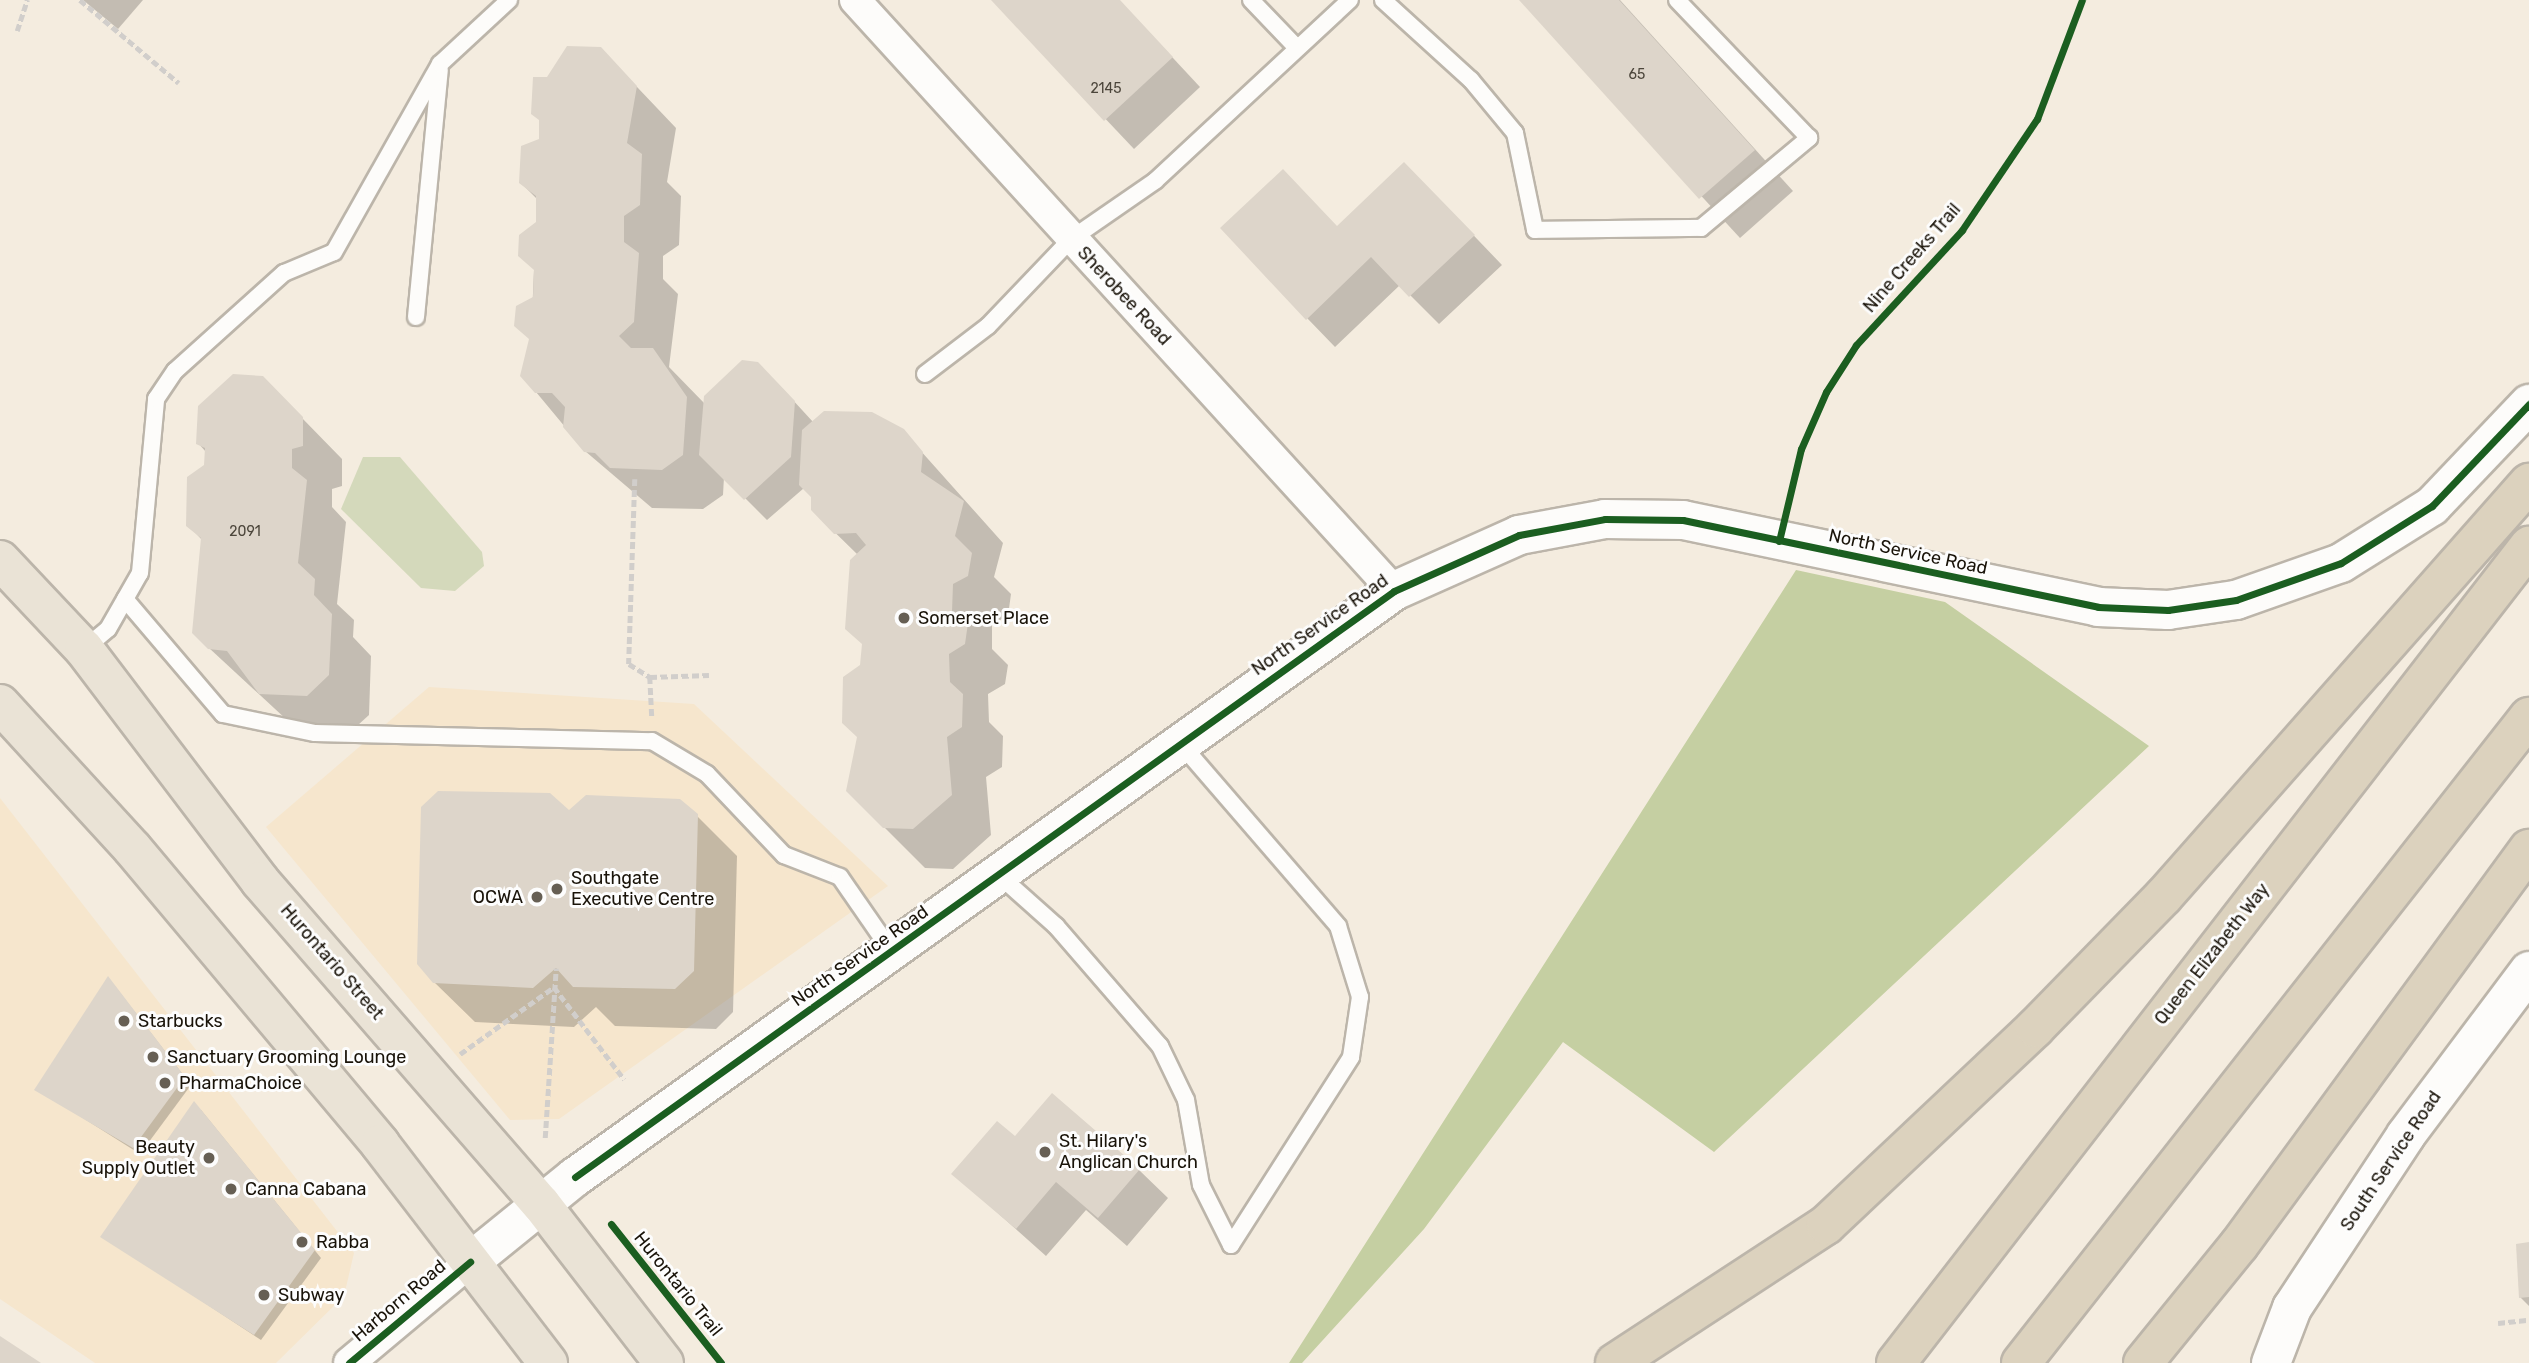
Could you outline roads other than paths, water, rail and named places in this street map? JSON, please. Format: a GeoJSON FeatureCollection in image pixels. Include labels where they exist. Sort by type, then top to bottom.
{"type":"FeatureCollection","features":[{"type":"Feature","properties":{"kind":"highway"},"geometry":{"type":"LineString","coordinates":[[1615,1363],[1826,1224],[2035,1028],[2172,887],[2529,483]]}},
{"type":"Feature","properties":{"kind":"highway","name":"Queen Elizabeth Way"},"geometry":{"type":"LineString","coordinates":[[1896,1363],[2529,547]]}},
{"type":"Feature","properties":{"kind":"highway"},"geometry":{"type":"LineString","coordinates":[[2021,1363],[2529,718]]}},
{"type":"Feature","properties":{"kind":"highway"},"geometry":{"type":"LineString","coordinates":[[2143,1363],[2239,1245],[2529,849]]}},
{"type":"Feature","properties":{"kind":"main road","name":"Hurontario Street"},"geometry":{"type":"LineString","coordinates":[[0,560],[84,649],[260,881],[429,1072],[541,1204],[664,1363]]}},
{"type":"Feature","properties":{"kind":"main road"},"geometry":{"type":"LineString","coordinates":[[0,704],[132,848],[380,1144],[548,1363]]}},
{"type":"Feature","properties":{"kind":"street","name":"Sherobee Road"},"geometry":{"type":"LineString","coordinates":[[855,0],[1394,591]]}},
{"type":"Feature","properties":{"kind":"street","name":"North Service Road"},"geometry":{"type":"LineString","coordinates":[[470,1262],[541,1204],[1394,591],[1519,535],[1605,519],[1683,520],[2098,607],[2168,610],[2236,600],[2341,563],[2432,506],[2529,404]]}},
{"type":"Feature","properties":{"kind":"street","name":"South Service Road"},"geometry":{"type":"LineString","coordinates":[[2271,1363],[2292,1308],[2406,1135],[2529,971]]}},
{"type":"Feature","properties":{"kind":"street","name":"Harborn Road"},"geometry":{"type":"LineString","coordinates":[[349,1363],[470,1262]]}},
{"type":"Feature","properties":{"kind":"lane"},"geometry":{"type":"LineString","coordinates":[[84,649],[108,629],[140,573],[156,399],[175,372],[284,273],[334,251],[440,64],[509,0]]}},
{"type":"Feature","properties":{"kind":"lane"},"geometry":{"type":"LineString","coordinates":[[1251,0],[1297,48]]}},
{"type":"Feature","properties":{"kind":"lane"},"geometry":{"type":"LineString","coordinates":[[925,374],[988,327],[1071,239],[1155,181],[1350,0]]}},
{"type":"Feature","properties":{"kind":"lane"},"geometry":{"type":"LineString","coordinates":[[1383,0],[1471,80],[1515,133],[1535,230],[1701,228],[1809,138],[1677,0]]}},
{"type":"Feature","properties":{"kind":"lane"},"geometry":{"type":"LineString","coordinates":[[416,317],[440,64]]}},
{"type":"Feature","properties":{"kind":"lane"},"geometry":{"type":"LineString","coordinates":[[125,599],[223,714],[315,733],[652,741],[707,774],[784,855],[840,877],[892,952]]}},
{"type":"Feature","properties":{"kind":"lane"},"geometry":{"type":"LineString","coordinates":[[1000,876],[1056,926],[1160,1046],[1186,1100],[1201,1185],[1231,1245],[1351,1057],[1360,997],[1338,926],[1180,744]]}},
{"type":"Feature","properties":{"kind":"place","name":"Somerset Place"},"geometry":{"type":"Point","coordinates":[904,618]}},
{"type":"Feature","properties":{"kind":"place","name":"Southgate Executive Centre"},"geometry":{"type":"Point","coordinates":[557,889]}},
{"type":"Feature","properties":{"kind":"place","name":"OCWA"},"geometry":{"type":"Point","coordinates":[537,897]}},
{"type":"Feature","properties":{"kind":"place","name":"Starbucks"},"geometry":{"type":"Point","coordinates":[124,1021]}},
{"type":"Feature","properties":{"kind":"place","name":"Sanctuary Grooming Lounge"},"geometry":{"type":"Point","coordinates":[153,1057]}},
{"type":"Feature","properties":{"kind":"place","name":"PharmaChoice"},"geometry":{"type":"Point","coordinates":[165,1083]}},
{"type":"Feature","properties":{"kind":"place","name":"St. Hilary's Anglican Church"},"geometry":{"type":"Point","coordinates":[1045,1152]}},
{"type":"Feature","properties":{"kind":"place","name":"Beauty Supply Outlet"},"geometry":{"type":"Point","coordinates":[209,1158]}},
{"type":"Feature","properties":{"kind":"place","name":"Canna Cabana"},"geometry":{"type":"Point","coordinates":[231,1189]}},
{"type":"Feature","properties":{"kind":"place","name":"Rabba"},"geometry":{"type":"Point","coordinates":[302,1242]}},
{"type":"Feature","properties":{"kind":"place","name":"Subway"},"geometry":{"type":"Point","coordinates":[264,1295]}}]}
